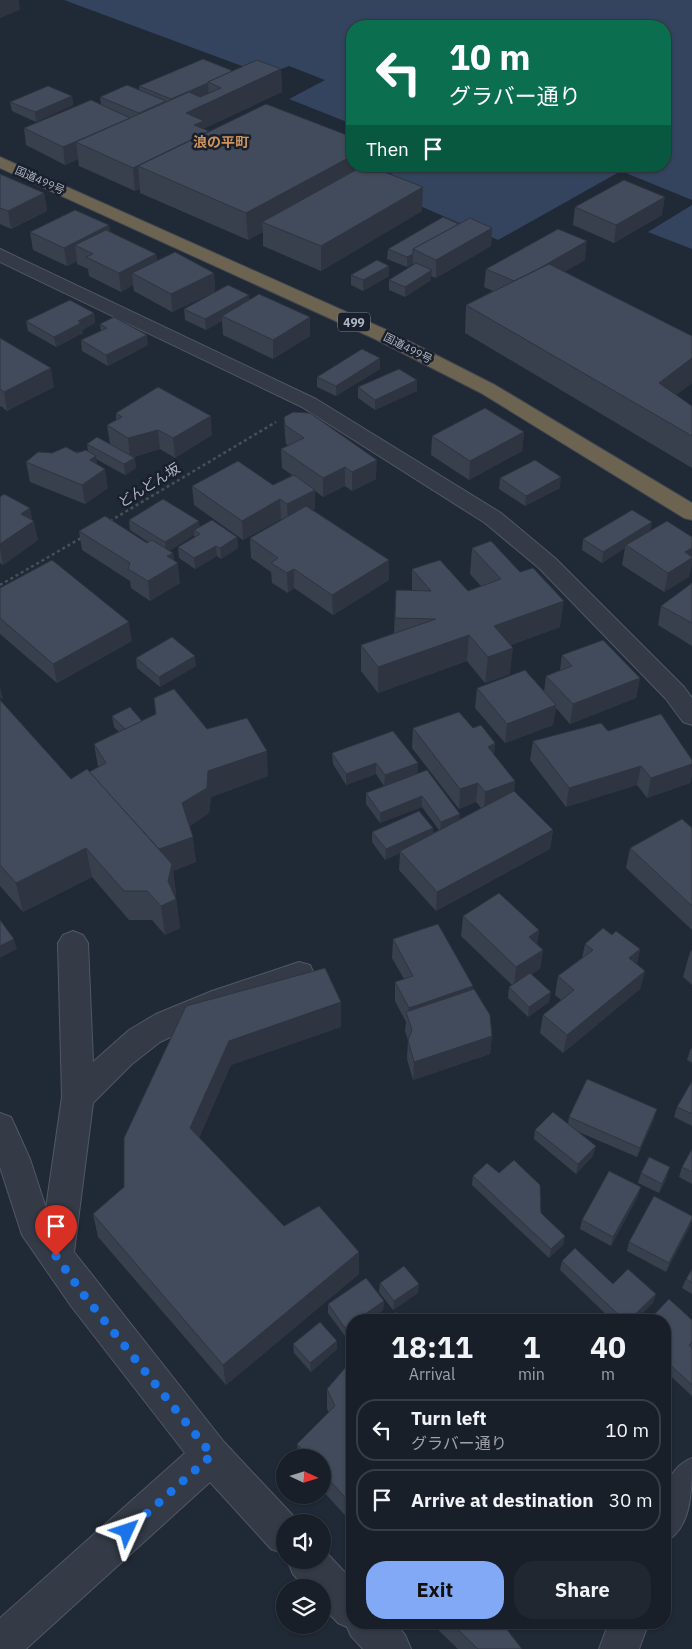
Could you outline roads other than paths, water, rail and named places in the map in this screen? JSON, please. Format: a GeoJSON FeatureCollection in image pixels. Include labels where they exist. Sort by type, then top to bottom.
{"type":"FeatureCollection","features":[{"type":"Feature","properties":{"kind":"highway","name":"国道499号"},"geometry":{"type":"LineString","coordinates":[[0,162],[400,344],[488,389],[692,513]]}},
{"type":"Feature","properties":{"kind":"street"},"geometry":{"type":"LineString","coordinates":[[0,255],[309,403],[493,518],[547,563],[675,693],[692,716]]}},
{"type":"Feature","properties":{"kind":"street"},"geometry":{"type":"LineString","coordinates":[[56,1256],[78,1097],[73,943]]}},
{"type":"Feature","properties":{"kind":"street"},"geometry":{"type":"LineString","coordinates":[[78,1097],[100,1075],[148,1034],[211,1003],[298,974]]}},
{"type":"Feature","properties":{"kind":"street"},"geometry":{"type":"LineString","coordinates":[[0,1128],[14,1159],[34,1224],[56,1256],[83,1294],[212,1455],[276,1525]]}},
{"type":"Feature","properties":{"kind":"street"},"geometry":{"type":"LineString","coordinates":[[0,1645],[212,1455]]}},
{"type":"Feature","properties":{"kind":"street"},"geometry":{"type":"LineString","coordinates":[[671,1513],[692,1477]]}},
{"type":"Feature","properties":{"kind":"street"},"geometry":{"type":"LineString","coordinates":[[316,1569],[346,1602]]}},
{"type":"Feature","properties":{"kind":"street"},"geometry":{"type":"LineString","coordinates":[[372,1629],[391,1649]]}},
{"type":"Feature","properties":{"kind":"street"},"geometry":{"type":"LineString","coordinates":[[619,1649],[626,1629]]}},
{"type":"Feature","properties":{"kind":"water"},"geometry":{"type":"Polygon","coordinates":[[[64,0],[692,0],[692,200],[623,172],[671,172],[671,20],[346,20],[346,122],[289,99],[325,80],[289,66],[266,75],[64,0]]]}},
{"type":"Feature","properties":{"kind":"water"},"geometry":{"type":"Polygon","coordinates":[[[394,172],[619,172],[498,240],[372,185],[394,172]]]}},
{"type":"Feature","properties":{"kind":"water"},"geometry":{"type":"Polygon","coordinates":[[[692,205],[692,249],[648,232],[692,205]]]}},
{"type":"Feature","properties":{"kind":"district","name":"浪の平町"},"geometry":{"type":"Point","coordinates":[221,142]}}]}
